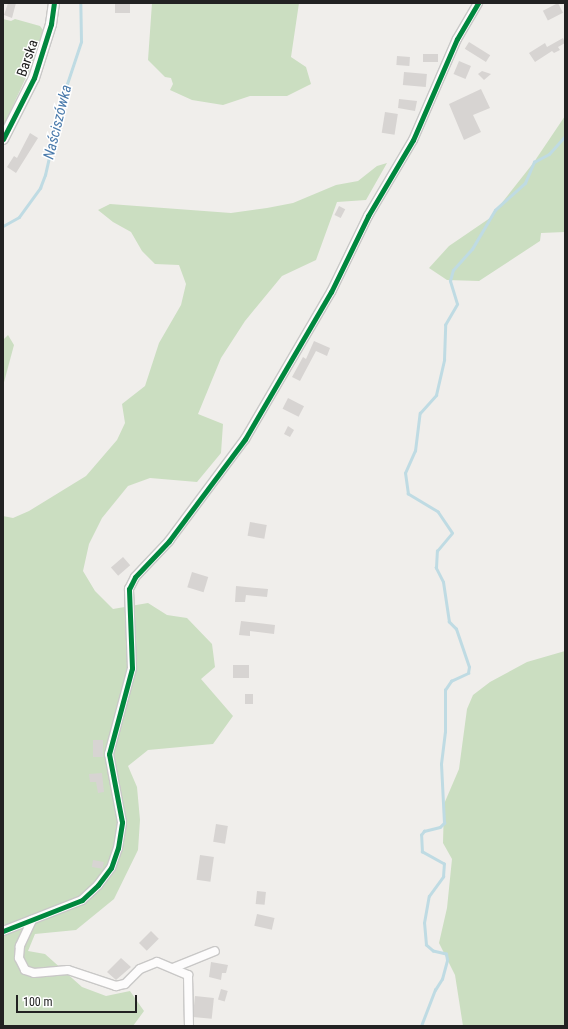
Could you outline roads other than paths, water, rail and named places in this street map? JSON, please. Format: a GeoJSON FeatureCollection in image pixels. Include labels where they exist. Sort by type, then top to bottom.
{"type":"FeatureCollection","features":[{"type":"Feature","properties":{"kind":"street","name":"Barska"},"geometry":{"type":"LineString","coordinates":[[3,139],[34,78],[49,31],[54,3]]}},
{"type":"Feature","properties":{"kind":"street"},"geometry":{"type":"LineString","coordinates":[[3,931],[82,900],[98,885],[111,868],[118,848],[122,822],[110,754],[121,707],[129,687],[132,668],[129,605],[130,589],[135,577],[169,541],[245,439],[330,292],[368,216],[413,140],[457,39],[478,3]]}},
{"type":"Feature","properties":{"kind":"street"},"geometry":{"type":"LineString","coordinates":[[32,920],[20,946],[19,958],[25,970],[34,973],[68,970],[116,986],[125,984],[140,969],[157,962],[188,975],[189,1026]]}},
{"type":"Feature","properties":{"kind":"street"},"geometry":{"type":"LineString","coordinates":[[173,968],[215,951]]}},
{"type":"Feature","properties":{"kind":"waterway","name":"Naściszówka"},"geometry":{"type":"LineString","coordinates":[[3,226],[19,217],[40,188],[45,175],[63,96],[81,42],[80,3]]}},
{"type":"Feature","properties":{"kind":"waterway"},"geometry":{"type":"LineString","coordinates":[[421,1026],[435,990],[442,979],[447,960],[446,954],[433,951],[426,945],[424,923],[429,896],[443,877],[444,864],[422,852],[421,835],[424,831],[440,827],[444,823],[441,764],[445,732],[445,690],[451,681],[468,673],[469,667],[456,629],[449,622],[443,582],[436,568],[437,551],[452,533],[438,512],[408,494],[405,473],[415,451],[420,413],[436,395],[444,360],[445,325],[457,304],[450,281],[453,270],[472,249],[495,210],[525,183],[534,162],[549,154],[565,136]]}}]}
